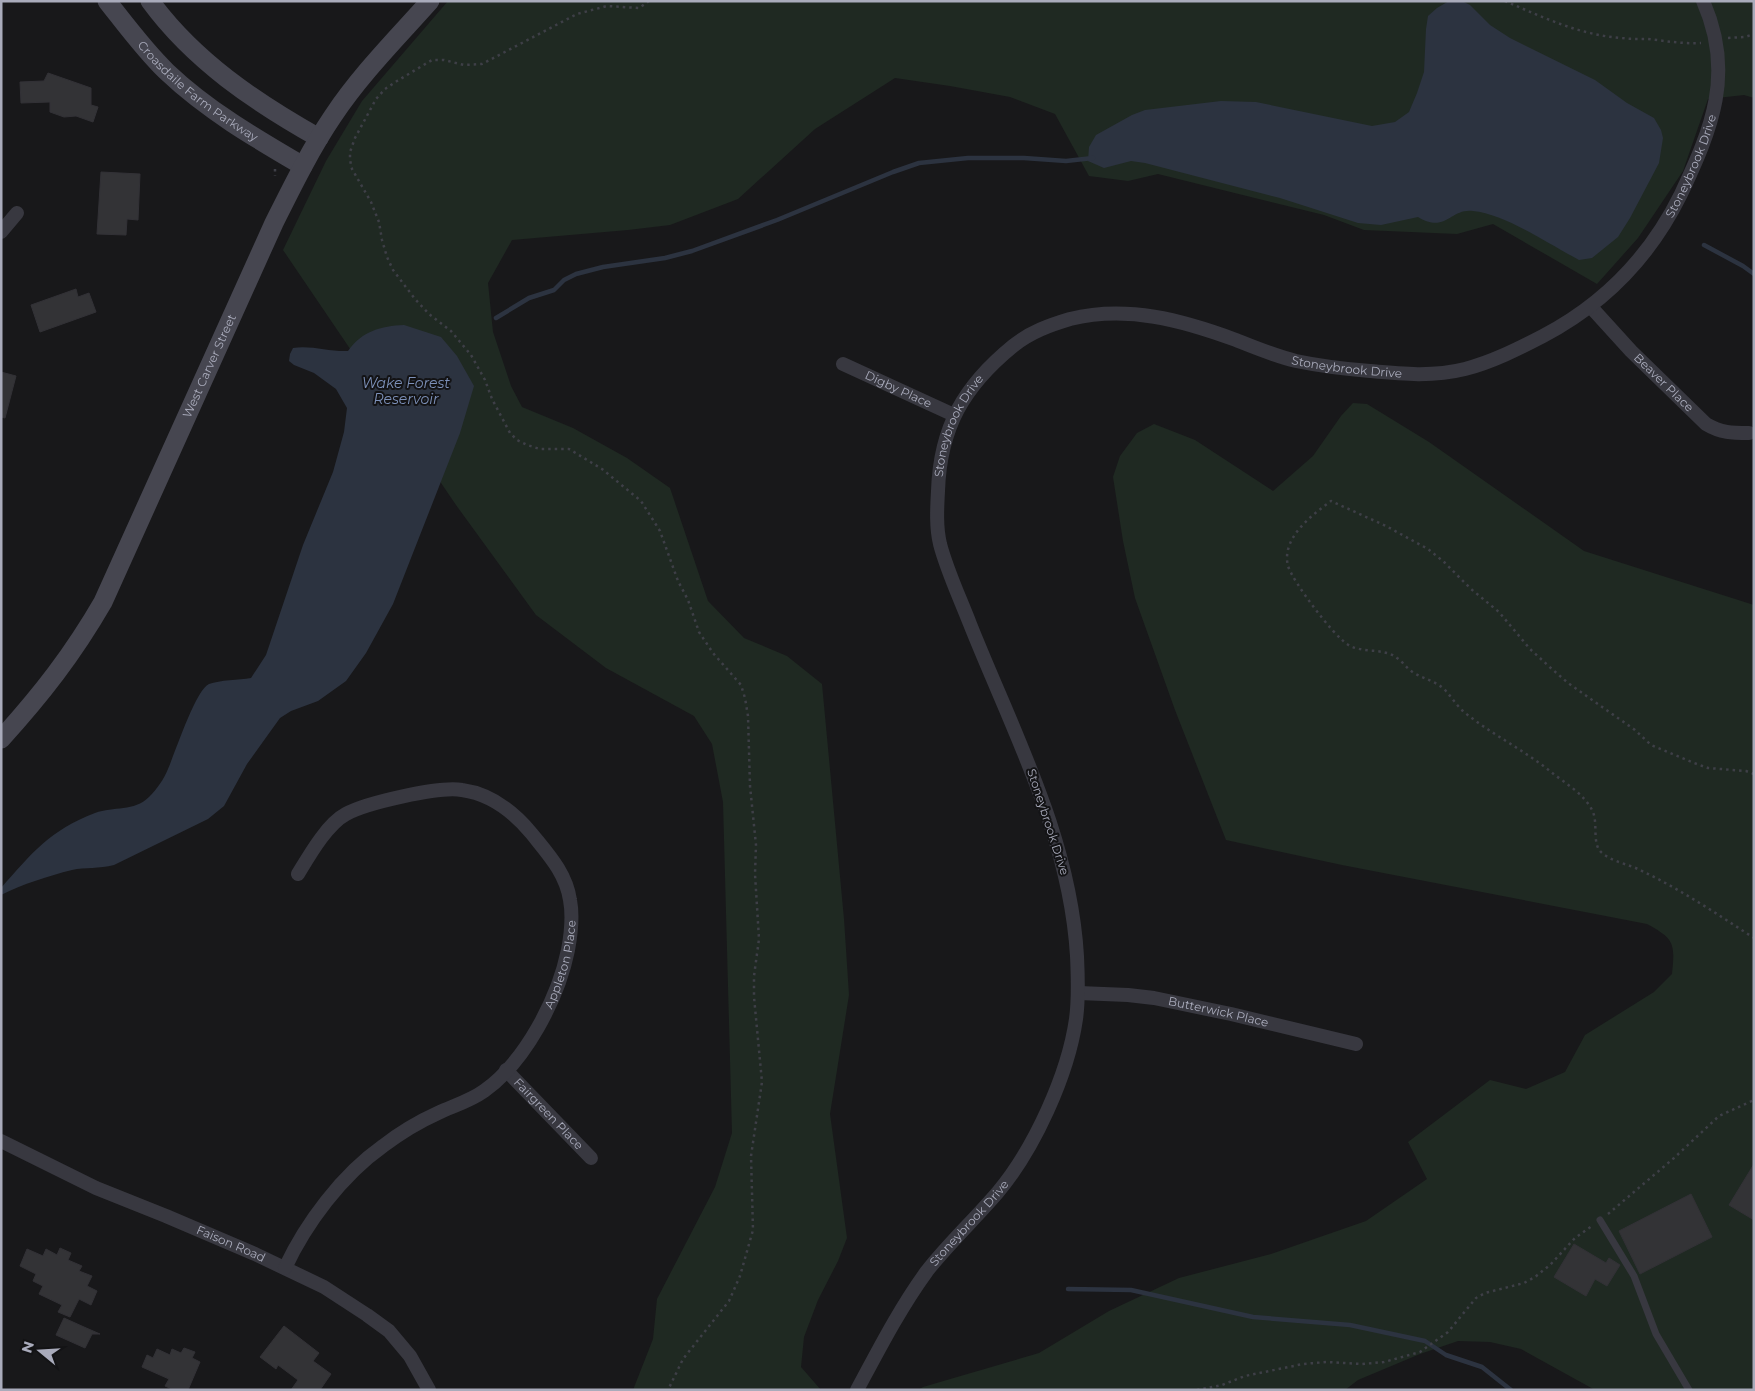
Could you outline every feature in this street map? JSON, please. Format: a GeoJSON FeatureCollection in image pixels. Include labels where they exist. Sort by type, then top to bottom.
{"type":"FeatureCollection","features":[{"type":"Feature","properties":{"kind":"street","name":"Croasdaile Farm Parkway"},"geometry":{"type":"LineString","coordinates":[[107,1],[166,71],[182,85],[221,115],[303,166]]}},
{"type":"Feature","properties":{"kind":"street","name":"Croasdaile Farm Parkway"},"geometry":{"type":"LineString","coordinates":[[150,1],[179,37],[209,65],[241,90],[319,138]]}},
{"type":"Feature","properties":{"kind":"street","name":"West Carver Street"},"geometry":{"type":"LineString","coordinates":[[1,739],[57,674],[103,602],[131,544],[274,223],[319,138],[356,85],[430,1]]}},
{"type":"Feature","properties":{"kind":"street","name":"Stoneybrook Drive"},"geometry":{"type":"LineString","coordinates":[[857,1390],[918,1283],[1014,1172],[1027,1151],[1048,1106],[1068,1051],[1076,1022],[1078,993],[1076,940],[1070,897],[1057,842],[1036,781],[986,666],[940,543],[937,520],[938,481],[944,446],[954,415],[970,389],[1013,346],[1029,335],[1048,326],[1081,317],[1112,313],[1150,315],[1198,327],[1300,362],[1408,374],[1434,374],[1463,369],[1494,359],[1546,334],[1591,307],[1634,264],[1656,238],[1676,203],[1704,143],[1715,109],[1718,90],[1719,74],[1716,41],[1703,1]]}},
{"type":"Feature","properties":{"kind":"street"},"geometry":{"type":"LineString","coordinates":[[1,232],[17,213]]}},
{"type":"Feature","properties":{"kind":"street","name":"Beaver Place"},"geometry":{"type":"LineString","coordinates":[[1591,307],[1631,351],[1706,424],[1716,430],[1727,433],[1749,433]]}},
{"type":"Feature","properties":{"kind":"street","name":"Digby Place"},"geometry":{"type":"LineString","coordinates":[[843,364],[954,415]]}},
{"type":"Feature","properties":{"kind":"street","name":"Appleton Place"},"geometry":{"type":"LineString","coordinates":[[285,1268],[304,1232],[344,1181],[365,1160],[419,1122],[469,1100],[484,1091],[506,1070],[526,1044],[553,996],[567,951],[572,913],[565,882],[557,866],[546,850],[515,815],[498,803],[463,790],[435,790],[363,807],[344,815],[324,836],[298,874]]}},
{"type":"Feature","properties":{"kind":"street","name":"Butterwick Place"},"geometry":{"type":"LineString","coordinates":[[1078,993],[1154,998],[1356,1044]]}},
{"type":"Feature","properties":{"kind":"street","name":"Fairgreen Place"},"geometry":{"type":"LineString","coordinates":[[506,1070],[591,1158]]}},
{"type":"Feature","properties":{"kind":"street","name":"Faison Road"},"geometry":{"type":"LineString","coordinates":[[1,1141],[96,1188],[166,1216],[285,1268],[345,1299],[388,1331],[410,1356],[429,1390]]}},
{"type":"Feature","properties":{"kind":"lane"},"geometry":{"type":"LineString","coordinates":[[1600,1220],[1634,1276],[1656,1334],[1689,1390]]}},
{"type":"Feature","properties":{"kind":"path"},"geometry":{"type":"LineString","coordinates":[[649,1],[639,8],[607,6],[577,14],[482,64],[464,65],[444,60],[432,60],[385,89],[376,99],[355,138],[350,152],[350,160],[352,169],[371,202],[379,222],[384,249],[400,282],[419,304],[438,322],[451,331],[471,355],[510,433],[517,440],[540,449],[569,449],[602,469],[641,501],[660,531],[699,632],[713,653],[742,685],[748,716],[750,786],[756,845],[755,874],[759,939],[754,976],[754,997],[762,1082],[751,1156],[753,1230],[740,1276],[729,1301],[683,1359],[668,1390]]}},
{"type":"Feature","properties":{"kind":"path"},"geometry":{"type":"LineString","coordinates":[[1505,1],[1564,25],[1596,34],[1620,38],[1683,44],[1745,37],[1754,34]]}},
{"type":"Feature","properties":{"kind":"path"},"geometry":{"type":"LineString","coordinates":[[1754,774],[1746,771],[1708,768],[1651,745],[1635,730],[1568,683],[1553,670],[1530,648],[1499,612],[1471,589],[1444,562],[1428,549],[1386,526],[1331,500],[1312,514],[1292,539],[1286,552],[1288,567],[1312,606],[1347,644],[1397,657],[1414,673],[1444,689],[1464,711],[1543,765],[1581,796],[1593,811],[1600,852],[1609,858],[1640,870],[1681,892],[1754,938]]}},
{"type":"Feature","properties":{"kind":"path"},"geometry":{"type":"LineString","coordinates":[[1198,1390],[1222,1385],[1244,1376],[1302,1364],[1384,1362],[1420,1352],[1435,1343]]}},
{"type":"Feature","properties":{"kind":"shaded area"},"geometry":{"type":"Polygon","coordinates":[[[448,1],[1754,1],[1754,98],[1744,95],[1708,99],[1683,171],[1638,238],[1597,284],[1493,224],[1457,234],[1364,230],[1324,215],[1158,174],[1128,181],[1089,176],[1055,114],[1010,97],[895,78],[815,129],[738,199],[670,225],[512,240],[488,283],[493,332],[511,386],[522,407],[573,428],[627,458],[670,488],[708,601],[744,638],[787,656],[822,684],[844,919],[849,995],[830,1114],[847,1238],[838,1261],[818,1300],[804,1337],[801,1367],[821,1390],[633,1390],[653,1339],[657,1299],[715,1187],[732,1133],[723,802],[712,744],[694,716],[606,668],[536,615],[456,505],[283,250],[326,161],[362,101],[448,1]]]}},
{"type":"Feature","properties":{"kind":"shaded area"},"geometry":{"type":"Polygon","coordinates":[[[1353,403],[1367,404],[1429,442],[1584,551],[1754,605],[1754,1390],[1595,1390],[1521,1349],[1490,1342],[1458,1341],[1420,1354],[1358,1380],[1345,1390],[918,1390],[1039,1353],[1109,1311],[1179,1278],[1271,1254],[1366,1221],[1427,1179],[1408,1142],[1490,1080],[1526,1089],[1565,1072],[1585,1035],[1654,992],[1672,974],[1673,949],[1671,943],[1663,934],[1647,924],[1342,865],[1226,840],[1175,710],[1135,598],[1123,541],[1113,477],[1120,456],[1137,433],[1154,424],[1195,440],[1273,491],[1313,456],[1341,416],[1353,403]]]}},
{"type":"Feature","properties":{"kind":"water"},"geometry":{"type":"Polygon","coordinates":[[[1449,1],[1462,1],[1470,5],[1490,25],[1510,38],[1595,80],[1627,103],[1654,118],[1661,130],[1663,138],[1659,163],[1630,218],[1618,237],[1592,258],[1579,260],[1541,238],[1486,213],[1465,211],[1442,222],[1435,223],[1427,222],[1418,217],[1381,225],[1358,223],[1280,198],[1145,163],[1131,161],[1104,168],[1088,161],[1089,147],[1096,135],[1145,110],[1221,101],[1256,102],[1372,126],[1395,122],[1409,112],[1424,72],[1428,16],[1449,1]]]}},
{"type":"Feature","properties":{"kind":"water","name":"Wake Forest Reservoir"},"geometry":{"type":"Polygon","coordinates":[[[404,325],[441,337],[457,356],[474,386],[460,433],[393,604],[366,653],[346,681],[318,701],[291,711],[280,718],[247,764],[224,806],[208,819],[114,865],[63,872],[1,895],[1,888],[22,864],[54,835],[95,813],[137,805],[155,791],[166,773],[186,722],[204,688],[213,683],[251,678],[266,655],[303,545],[333,472],[344,432],[347,408],[336,389],[314,373],[294,365],[289,361],[290,354],[293,348],[300,347],[348,351],[353,344],[366,334],[380,328],[404,325]]]}},
{"type":"Feature","properties":{"kind":"building"},"geometry":{"type":"Polygon","coordinates":[[[48,73],[91,88],[91,105],[98,107],[93,122],[76,116],[64,117],[50,112],[50,102],[21,103],[20,82],[44,81],[48,73]]]}},
{"type":"Feature","properties":{"kind":"building"},"geometry":{"type":"Polygon","coordinates":[[[101,172],[140,174],[138,220],[127,219],[126,235],[97,234],[101,172]]]}},
{"type":"Feature","properties":{"kind":"building"},"geometry":{"type":"Polygon","coordinates":[[[76,289],[78,297],[89,293],[96,312],[40,332],[31,305],[76,289]]]}},
{"type":"Feature","properties":{"kind":"building"},"geometry":{"type":"Polygon","coordinates":[[[1,372],[16,376],[5,418],[1,417],[1,372]]]}},
{"type":"Feature","properties":{"kind":"building"},"geometry":{"type":"Polygon","coordinates":[[[1754,1164],[1754,1220],[1729,1205],[1754,1164]]]}},
{"type":"Feature","properties":{"kind":"building"},"geometry":{"type":"Polygon","coordinates":[[[1691,1194],[1712,1237],[1640,1274],[1619,1231],[1691,1194]]]}},
{"type":"Feature","properties":{"kind":"building"},"geometry":{"type":"Polygon","coordinates":[[[1574,1244],[1606,1263],[1609,1258],[1620,1265],[1607,1286],[1595,1279],[1586,1296],[1554,1277],[1574,1244]]]}},
{"type":"Feature","properties":{"kind":"building"},"geometry":{"type":"Polygon","coordinates":[[[60,1248],[71,1253],[68,1260],[82,1266],[79,1271],[92,1276],[87,1286],[97,1291],[91,1305],[79,1299],[70,1317],[58,1312],[62,1305],[39,1294],[43,1286],[33,1281],[36,1274],[20,1266],[27,1249],[43,1256],[46,1249],[57,1255],[60,1248]]]}},
{"type":"Feature","properties":{"kind":"building"},"geometry":{"type":"Polygon","coordinates":[[[64,1318],[100,1334],[92,1334],[85,1348],[56,1335],[64,1318]]]}},
{"type":"Feature","properties":{"kind":"building"},"geometry":{"type":"Polygon","coordinates":[[[284,1326],[319,1353],[313,1361],[331,1374],[320,1390],[291,1390],[298,1380],[278,1365],[276,1369],[260,1357],[284,1326]]]}},
{"type":"Feature","properties":{"kind":"building"},"geometry":{"type":"Polygon","coordinates":[[[184,1348],[195,1352],[192,1358],[200,1362],[188,1390],[174,1390],[165,1386],[169,1379],[142,1367],[147,1355],[153,1358],[157,1349],[170,1355],[172,1349],[181,1353],[184,1348]]]}},
{"type":"Feature","properties":{"kind":"waterway"},"geometry":{"type":"LineString","coordinates":[[496,318],[529,298],[554,290],[564,280],[576,274],[603,267],[665,258],[692,251],[777,220],[919,163],[968,158],[1024,158],[1066,161],[1093,158]]}},
{"type":"Feature","properties":{"kind":"waterway"},"geometry":{"type":"LineString","coordinates":[[1704,245],[1754,274]]}},
{"type":"Feature","properties":{"kind":"waterway"},"geometry":{"type":"LineString","coordinates":[[1068,1289],[1131,1290],[1253,1317],[1350,1325],[1425,1341],[1446,1355],[1482,1367],[1511,1390]]}}]}
